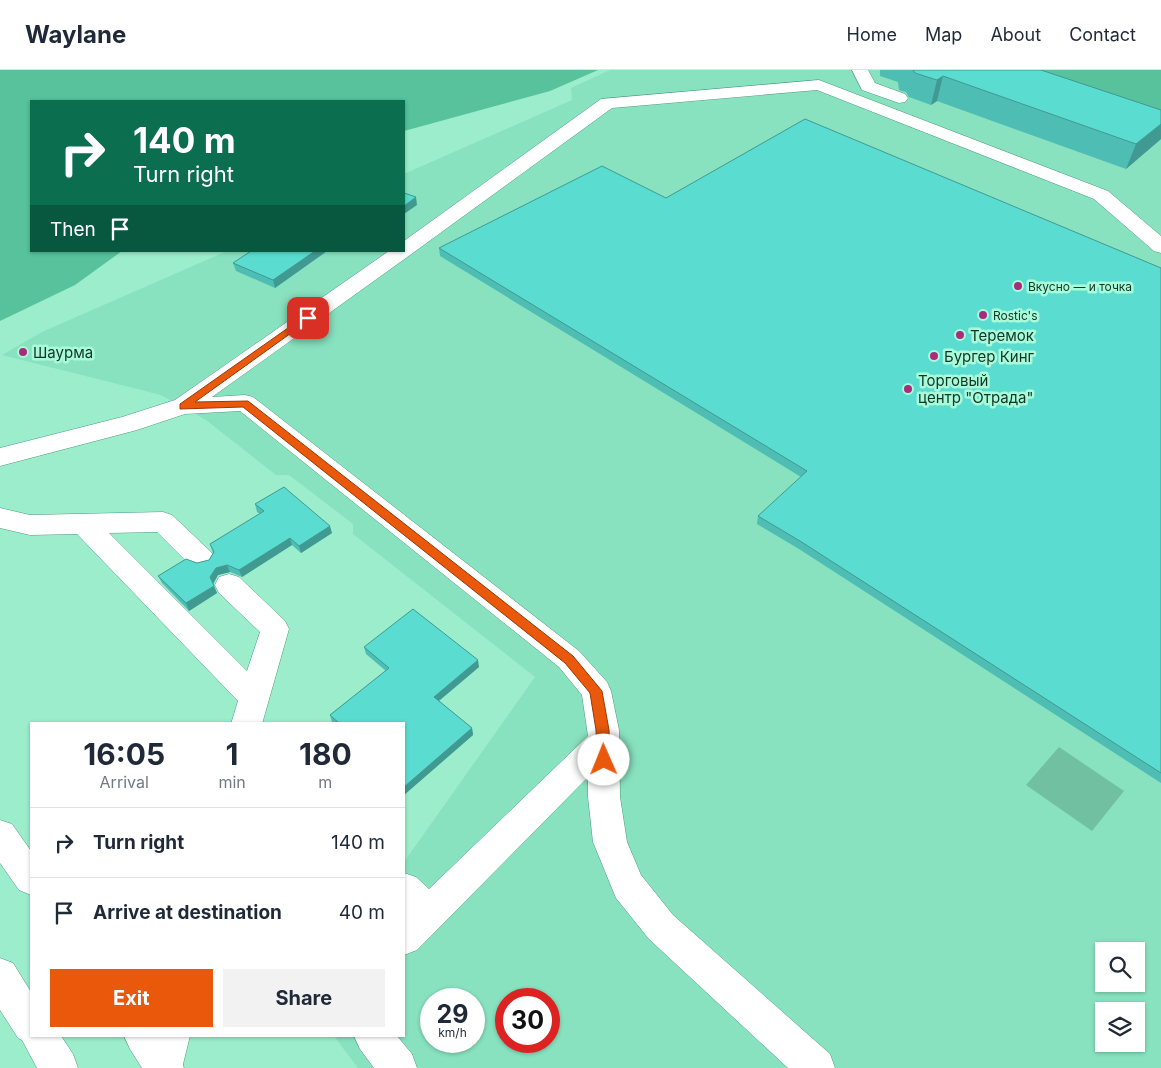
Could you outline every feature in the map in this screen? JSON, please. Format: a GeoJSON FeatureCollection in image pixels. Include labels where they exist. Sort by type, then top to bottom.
{"type":"FeatureCollection","features":[{"type":"Feature","properties":{"kind":"street"},"geometry":{"type":"LineString","coordinates":[[860,70],[868,86],[918,105]]}},
{"type":"Feature","properties":{"kind":"street"},"geometry":{"type":"LineString","coordinates":[[405,250],[607,103],[819,77],[1101,194],[1161,247]]}},
{"type":"Feature","properties":{"kind":"street"},"geometry":{"type":"LineString","coordinates":[[183,406],[402,252]]}},
{"type":"Feature","properties":{"kind":"street"},"geometry":{"type":"LineString","coordinates":[[0,457],[101,432],[183,406],[245,403],[569,659],[596,691],[603,730],[604,797],[610,842],[628,886],[661,927],[816,1068]]}},
{"type":"Feature","properties":{"kind":"street"},"geometry":{"type":"LineString","coordinates":[[0,518],[30,525],[162,522],[201,559]]}},
{"type":"Feature","properties":{"kind":"street"},"geometry":{"type":"LineString","coordinates":[[83,523],[250,711]]}},
{"type":"Feature","properties":{"kind":"street"},"geometry":{"type":"LineString","coordinates":[[229,585],[275,629],[250,711]]}},
{"type":"Feature","properties":{"kind":"street"},"geometry":{"type":"LineString","coordinates":[[405,937],[603,741]]}},
{"type":"Feature","properties":{"kind":"street"},"geometry":{"type":"LineString","coordinates":[[0,836],[30,878]]}},
{"type":"Feature","properties":{"kind":"street"},"geometry":{"type":"LineString","coordinates":[[405,889],[429,913]]}},
{"type":"Feature","properties":{"kind":"street"},"geometry":{"type":"LineString","coordinates":[[0,976],[30,1023]]}},
{"type":"Feature","properties":{"kind":"street"},"geometry":{"type":"LineString","coordinates":[[40,1037],[59,1068]]}},
{"type":"Feature","properties":{"kind":"street"},"geometry":{"type":"LineString","coordinates":[[144,1037],[167,1057]]}},
{"type":"Feature","properties":{"kind":"street"},"geometry":{"type":"LineString","coordinates":[[374,1037],[398,1068]]}},
{"type":"Feature","properties":{"kind":"shaded area"},"geometry":{"type":"Polygon","coordinates":[[[0,70],[598,70],[550,91],[405,131],[405,100],[30,100],[30,252],[121,252],[75,285],[0,321],[0,70]]]}},
{"type":"Feature","properties":{"kind":"shaded area"},"geometry":{"type":"Polygon","coordinates":[[[610,70],[1008,70],[1161,125],[1161,1068],[358,1068],[335,1037],[405,1037],[405,861],[535,677],[353,534],[353,524],[289,475],[276,475],[206,420],[161,395],[2,355],[42,332],[225,252],[405,252],[405,174],[572,100],[571,88],[610,70]]]}},
{"type":"Feature","properties":{"kind":"shaded area"},"geometry":{"type":"Polygon","coordinates":[[[1014,70],[1161,70],[1161,123],[1014,70]]]}},
{"type":"Feature","properties":{"kind":"shaded area"},"geometry":{"type":"Polygon","coordinates":[[[1059,747],[1124,791],[1092,831],[1026,785],[1059,747]]]}},
{"type":"Feature","properties":{"kind":"building"},"geometry":{"type":"Polygon","coordinates":[[[913,70],[1041,70],[1161,110],[1161,124],[1136,144],[943,76],[937,80],[915,73],[913,70]]]}},
{"type":"Feature","properties":{"kind":"building","name":"Торговый центр \"Отрада\""},"geometry":{"type":"Polygon","coordinates":[[[805,119],[1161,268],[1161,773],[800,541],[758,516],[807,471],[439,248],[602,166],[666,198],[805,119]]]}},
{"type":"Feature","properties":{"kind":"building"},"geometry":{"type":"Polygon","coordinates":[[[405,193],[416,197],[405,205],[405,193]]]}},
{"type":"Feature","properties":{"kind":"building"},"geometry":{"type":"Polygon","coordinates":[[[250,252],[314,252],[273,280],[233,263],[250,252]]]}},
{"type":"Feature","properties":{"kind":"building"},"geometry":{"type":"Polygon","coordinates":[[[284,487],[330,526],[299,546],[290,538],[239,570],[227,565],[216,568],[210,577],[214,586],[186,603],[158,576],[186,559],[197,563],[209,560],[214,552],[210,544],[264,511],[255,504],[284,487]]]}},
{"type":"Feature","properties":{"kind":"building"},"geometry":{"type":"Polygon","coordinates":[[[413,609],[478,660],[434,697],[472,728],[405,786],[405,722],[338,722],[330,715],[389,668],[364,647],[413,609]]]}},
{"type":"Feature","properties":{"kind":"place","name":"Вкусно — и точка"},"geometry":{"type":"Point","coordinates":[1018,286]}},
{"type":"Feature","properties":{"kind":"place","name":"Rostic's"},"geometry":{"type":"Point","coordinates":[983,315]}},
{"type":"Feature","properties":{"kind":"place","name":"Теремок"},"geometry":{"type":"Point","coordinates":[960,335]}},
{"type":"Feature","properties":{"kind":"place","name":"Шаурма"},"geometry":{"type":"Point","coordinates":[23,352]}},
{"type":"Feature","properties":{"kind":"place","name":"Бургер Кинг"},"geometry":{"type":"Point","coordinates":[934,356]}},
{"type":"Feature","properties":{"kind":"place","name":"Торговый центр \"Отрада\""},"geometry":{"type":"Point","coordinates":[908,389]}},
{"type":"Feature","properties":{"kind":"route"},"geometry":{"type":"LineString","coordinates":[[308,318],[183,406],[245,403],[569,659],[596,691],[603,730],[604,760]]}}]}
